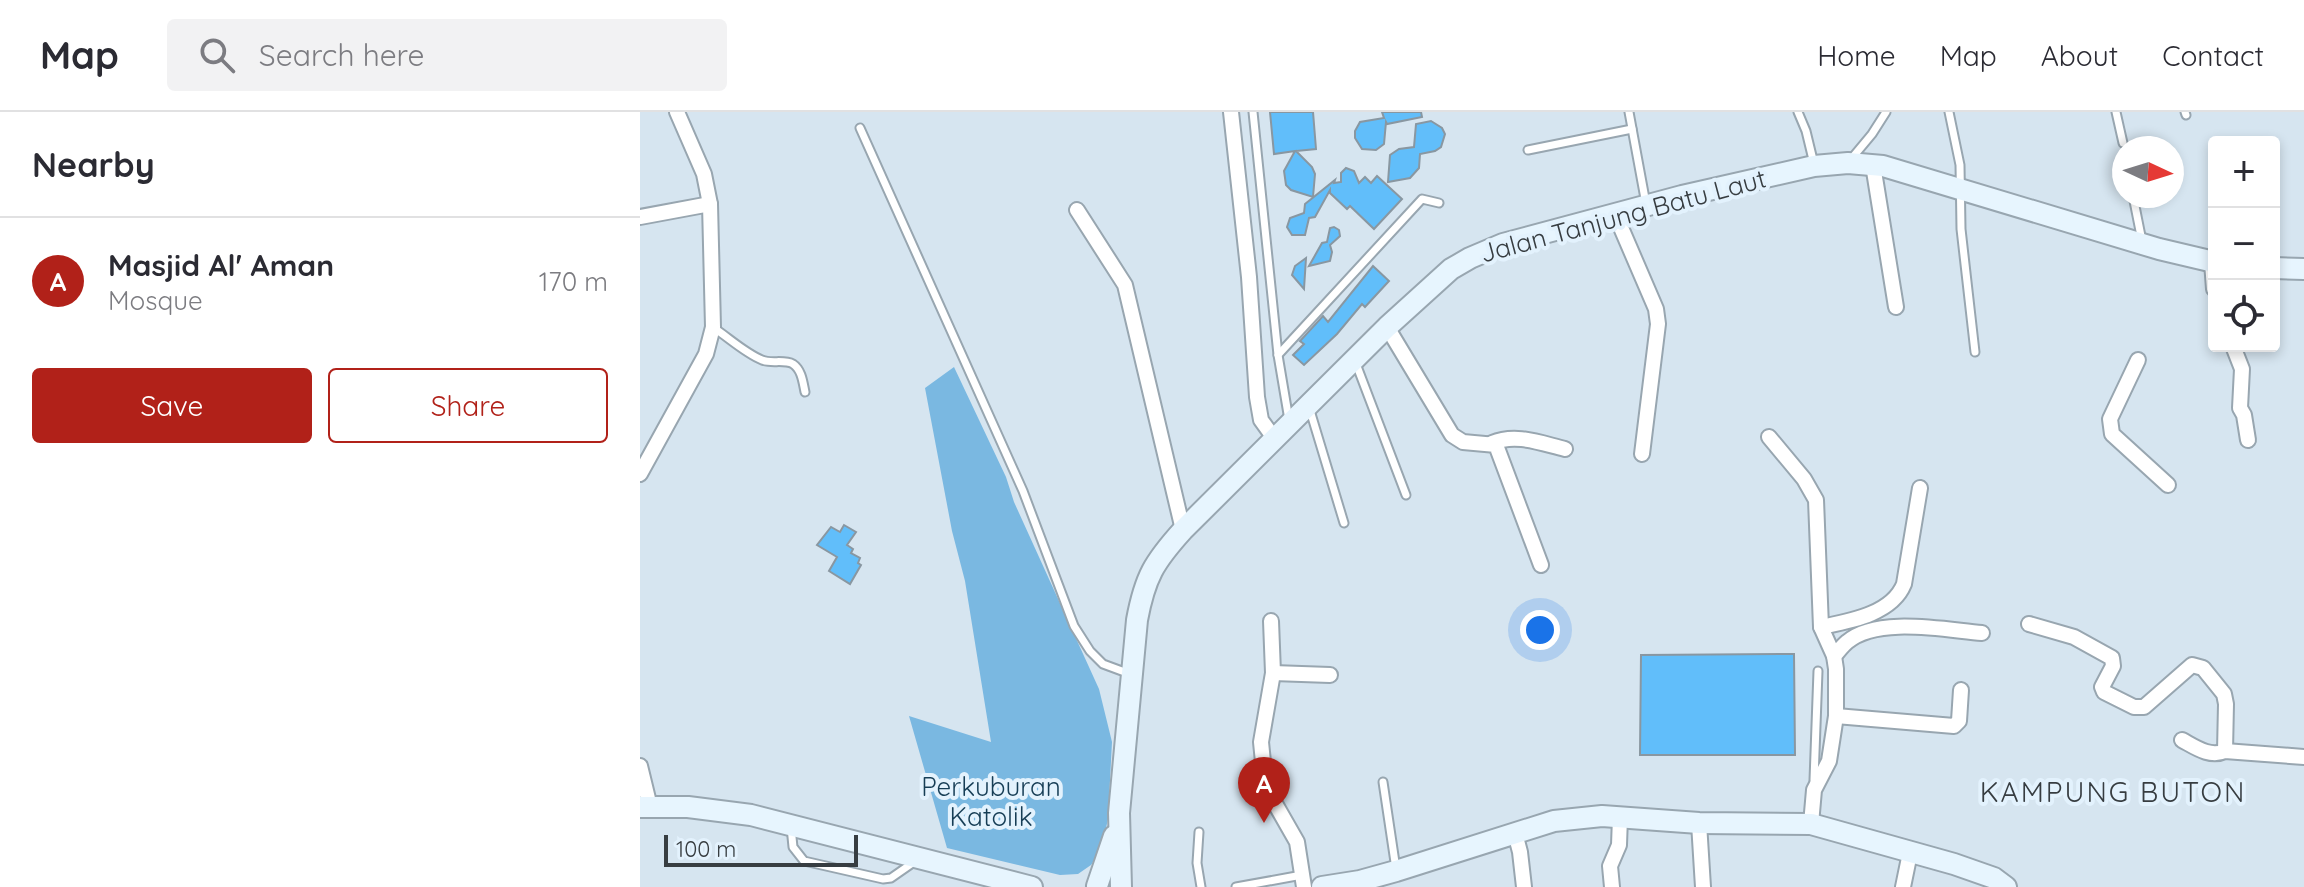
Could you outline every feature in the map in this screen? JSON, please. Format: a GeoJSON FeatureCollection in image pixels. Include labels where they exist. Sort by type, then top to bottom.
{"type":"FeatureCollection","features":[{"type":"Feature","properties":{"kind":"street"},"geometry":{"type":"LineString","coordinates":[[640,474],[706,354],[713,327],[710,204],[704,174],[677,112]]}},
{"type":"Feature","properties":{"kind":"street"},"geometry":{"type":"LineString","coordinates":[[1231,112],[1249,277],[1257,397],[1261,420],[1274,438]]}},
{"type":"Feature","properties":{"kind":"street","name":"Jalan Tanjung Batu Laut"},"geometry":{"type":"LineString","coordinates":[[1120,887],[1119,813],[1132,674],[1143,590],[1154,564],[1183,530],[1387,327],[1436,282],[1470,258],[1523,239],[1646,206],[1814,166],[1848,163],[1897,169],[2143,245],[2208,261]]}},
{"type":"Feature","properties":{"kind":"street"},"geometry":{"type":"LineString","coordinates":[[1873,165],[1896,307]]}},
{"type":"Feature","properties":{"kind":"street"},"geometry":{"type":"LineString","coordinates":[[640,217],[710,204]]}},
{"type":"Feature","properties":{"kind":"street"},"geometry":{"type":"LineString","coordinates":[[1077,210],[1125,285],[1183,530]]}},
{"type":"Feature","properties":{"kind":"street"},"geometry":{"type":"LineString","coordinates":[[1616,216],[1658,316],[1642,454]]}},
{"type":"Feature","properties":{"kind":"street"},"geometry":{"type":"LineString","coordinates":[[2280,268],[2304,269]]}},
{"type":"Feature","properties":{"kind":"street"},"geometry":{"type":"LineString","coordinates":[[1387,327],[1452,435],[1463,442],[1492,443],[1515,437],[1565,449]]}},
{"type":"Feature","properties":{"kind":"street"},"geometry":{"type":"LineString","coordinates":[[2235,352],[2242,369],[2240,408],[2248,440]]}},
{"type":"Feature","properties":{"kind":"street"},"geometry":{"type":"LineString","coordinates":[[2138,360],[2110,419],[2110,426],[2112,434],[2168,485]]}},
{"type":"Feature","properties":{"kind":"street"},"geometry":{"type":"LineString","coordinates":[[1769,437],[1804,479],[1816,500],[1821,627],[1834,656],[1836,716],[1829,761],[1814,790],[1811,824]]}},
{"type":"Feature","properties":{"kind":"street"},"geometry":{"type":"LineString","coordinates":[[1492,443],[1498,449],[1541,565]]}},
{"type":"Feature","properties":{"kind":"street"},"geometry":{"type":"LineString","coordinates":[[1821,627],[1874,612],[1899,597],[1904,584],[1920,488]]}},
{"type":"Feature","properties":{"kind":"street"},"geometry":{"type":"LineString","coordinates":[[1271,621],[1273,673],[1261,742],[1264,772],[1273,800],[1297,842],[1303,881]]}},
{"type":"Feature","properties":{"kind":"street"},"geometry":{"type":"LineString","coordinates":[[2029,624],[2074,637],[2112,658],[2113,666],[2102,687],[2104,692],[2134,707],[2144,707],[2192,665],[2203,668],[2226,699],[2225,751]]}},
{"type":"Feature","properties":{"kind":"street"},"geometry":{"type":"LineString","coordinates":[[1834,656],[1848,641],[1868,631],[1895,627],[1982,633]]}},
{"type":"Feature","properties":{"kind":"street"},"geometry":{"type":"LineString","coordinates":[[1273,673],[1330,675]]}},
{"type":"Feature","properties":{"kind":"street"},"geometry":{"type":"LineString","coordinates":[[1836,716],[1954,726],[1959,721],[1961,690]]}},
{"type":"Feature","properties":{"kind":"street"},"geometry":{"type":"LineString","coordinates":[[2182,740],[2218,755],[2225,751],[2304,757]]}},
{"type":"Feature","properties":{"kind":"street"},"geometry":{"type":"LineString","coordinates":[[640,766],[645,807],[720,810],[1035,887]]}},
{"type":"Feature","properties":{"kind":"street","name":"Jalan Tanjung Batu Laut"},"geometry":{"type":"LineString","coordinates":[[1096,886],[1108,858],[1119,813]]}},
{"type":"Feature","properties":{"kind":"street"},"geometry":{"type":"LineString","coordinates":[[1334,886],[1396,871],[1568,819],[1602,816],[1699,823],[1811,824],[1994,878],[2006,887]]}},
{"type":"Feature","properties":{"kind":"street"},"geometry":{"type":"LineString","coordinates":[[1612,887],[1610,866],[1619,845],[1620,817]]}},
{"type":"Feature","properties":{"kind":"street"},"geometry":{"type":"LineString","coordinates":[[1699,823],[1703,887]]}},
{"type":"Feature","properties":{"kind":"street"},"geometry":{"type":"LineString","coordinates":[[1515,833],[1524,887]]}},
{"type":"Feature","properties":{"kind":"street"},"geometry":{"type":"LineString","coordinates":[[1903,887],[1910,853]]}},
{"type":"Feature","properties":{"kind":"street"},"geometry":{"type":"LineString","coordinates":[[1096,886],[1107,883],[1120,887]]}},
{"type":"Feature","properties":{"kind":"lane"},"geometry":{"type":"LineString","coordinates":[[1253,112],[1278,355],[1290,423]]}},
{"type":"Feature","properties":{"kind":"lane"},"geometry":{"type":"LineString","coordinates":[[1629,112],[1646,206]]}},
{"type":"Feature","properties":{"kind":"lane"},"geometry":{"type":"LineString","coordinates":[[1798,112],[1814,166]]}},
{"type":"Feature","properties":{"kind":"lane"},"geometry":{"type":"LineString","coordinates":[[1848,163],[1886,112]]}},
{"type":"Feature","properties":{"kind":"lane"},"geometry":{"type":"LineString","coordinates":[[1949,112],[1960,165],[1961,229],[1975,352]]}},
{"type":"Feature","properties":{"kind":"lane"},"geometry":{"type":"LineString","coordinates":[[2116,112],[2121,136]]}},
{"type":"Feature","properties":{"kind":"lane"},"geometry":{"type":"LineString","coordinates":[[860,128],[1023,491],[1074,626],[1090,651],[1103,664],[1132,674]]}},
{"type":"Feature","properties":{"kind":"lane"},"geometry":{"type":"LineString","coordinates":[[1528,150],[1632,129]]}},
{"type":"Feature","properties":{"kind":"lane"},"geometry":{"type":"LineString","coordinates":[[1278,355],[1422,199],[1439,203]]}},
{"type":"Feature","properties":{"kind":"lane"},"geometry":{"type":"LineString","coordinates":[[2135,208],[2143,245]]}},
{"type":"Feature","properties":{"kind":"lane"},"geometry":{"type":"LineString","coordinates":[[713,327],[759,360],[794,365],[802,375],[805,392]]}},
{"type":"Feature","properties":{"kind":"lane"},"geometry":{"type":"LineString","coordinates":[[1354,359],[1406,495]]}},
{"type":"Feature","properties":{"kind":"lane"},"geometry":{"type":"LineString","coordinates":[[1309,405],[1344,523]]}},
{"type":"Feature","properties":{"kind":"lane"},"geometry":{"type":"LineString","coordinates":[[1814,790],[1818,671]]}},
{"type":"Feature","properties":{"kind":"lane"},"geometry":{"type":"LineString","coordinates":[[1383,782],[1396,871]]}},
{"type":"Feature","properties":{"kind":"lane"},"geometry":{"type":"LineString","coordinates":[[791,825],[793,847],[804,861],[883,879],[900,873],[919,858]]}},
{"type":"Feature","properties":{"kind":"lane"},"geometry":{"type":"LineString","coordinates":[[1199,832],[1197,863],[1201,887]]}},
{"type":"Feature","properties":{"kind":"lane"},"geometry":{"type":"LineString","coordinates":[[1236,887],[1303,881]]}},
{"type":"Feature","properties":{"kind":"green space","name":"Perkuburan Katolik"},"geometry":{"type":"Polygon","coordinates":[[[954,367],[1099,689],[1112,742],[1108,819],[1101,851],[1091,865],[1078,874],[1060,875],[947,848],[909,716],[991,742],[965,581],[952,531],[925,388],[954,367]]]}},
{"type":"Feature","properties":{"kind":"building"},"geometry":{"type":"Polygon","coordinates":[[[1270,112],[1313,112],[1316,149],[1296,151],[1315,174],[1313,197],[1291,190],[1286,185],[1284,171],[1295,151],[1274,154],[1270,112]]]}},
{"type":"Feature","properties":{"kind":"building"},"geometry":{"type":"Polygon","coordinates":[[[1382,112],[1421,112],[1422,117],[1386,122],[1384,144],[1376,150],[1362,149],[1355,138],[1355,131],[1360,122],[1384,118],[1382,112]]]}},
{"type":"Feature","properties":{"kind":"building"},"geometry":{"type":"Polygon","coordinates":[[[1431,121],[1445,134],[1441,147],[1420,154],[1419,168],[1410,178],[1388,182],[1390,155],[1399,149],[1414,147],[1416,124],[1431,121]]]}},
{"type":"Feature","properties":{"kind":"building"},"geometry":{"type":"Polygon","coordinates":[[[1346,168],[1354,171],[1359,183],[1365,177],[1371,183],[1377,176],[1402,199],[1374,229],[1350,206],[1347,209],[1330,190],[1315,217],[1309,218],[1305,235],[1292,235],[1287,227],[1290,218],[1304,213],[1305,204],[1335,180],[1334,183],[1341,182],[1341,173],[1346,168]]]}},
{"type":"Feature","properties":{"kind":"building"},"geometry":{"type":"Polygon","coordinates":[[[1330,228],[1339,230],[1340,236],[1330,245],[1330,261],[1309,266],[1322,243],[1327,242],[1330,228]]]}},
{"type":"Feature","properties":{"kind":"building"},"geometry":{"type":"Polygon","coordinates":[[[1306,258],[1304,289],[1292,275],[1295,266],[1306,258]]]}},
{"type":"Feature","properties":{"kind":"building"},"geometry":{"type":"Polygon","coordinates":[[[1373,266],[1389,281],[1365,307],[1362,304],[1337,334],[1304,365],[1293,355],[1304,344],[1300,341],[1323,316],[1328,322],[1373,266]]]}},
{"type":"Feature","properties":{"kind":"building"},"geometry":{"type":"Polygon","coordinates":[[[844,525],[856,532],[847,545],[853,549],[851,553],[860,558],[858,563],[861,565],[850,584],[829,571],[837,557],[817,545],[831,527],[840,532],[844,525]]]}},
{"type":"Feature","properties":{"kind":"building"},"geometry":{"type":"Polygon","coordinates":[[[1794,654],[1795,755],[1640,755],[1641,655],[1794,654]]]}},
{"type":"Feature","properties":{"kind":"place","name":"Masjid Al' Aman"},"geometry":{"type":"Point","coordinates":[1264,823]}},
{"type":"Feature","properties":{"kind":"district","name":"KAMPUNG BUTON"},"geometry":{"type":"Point","coordinates":[2113,792]}}]}
